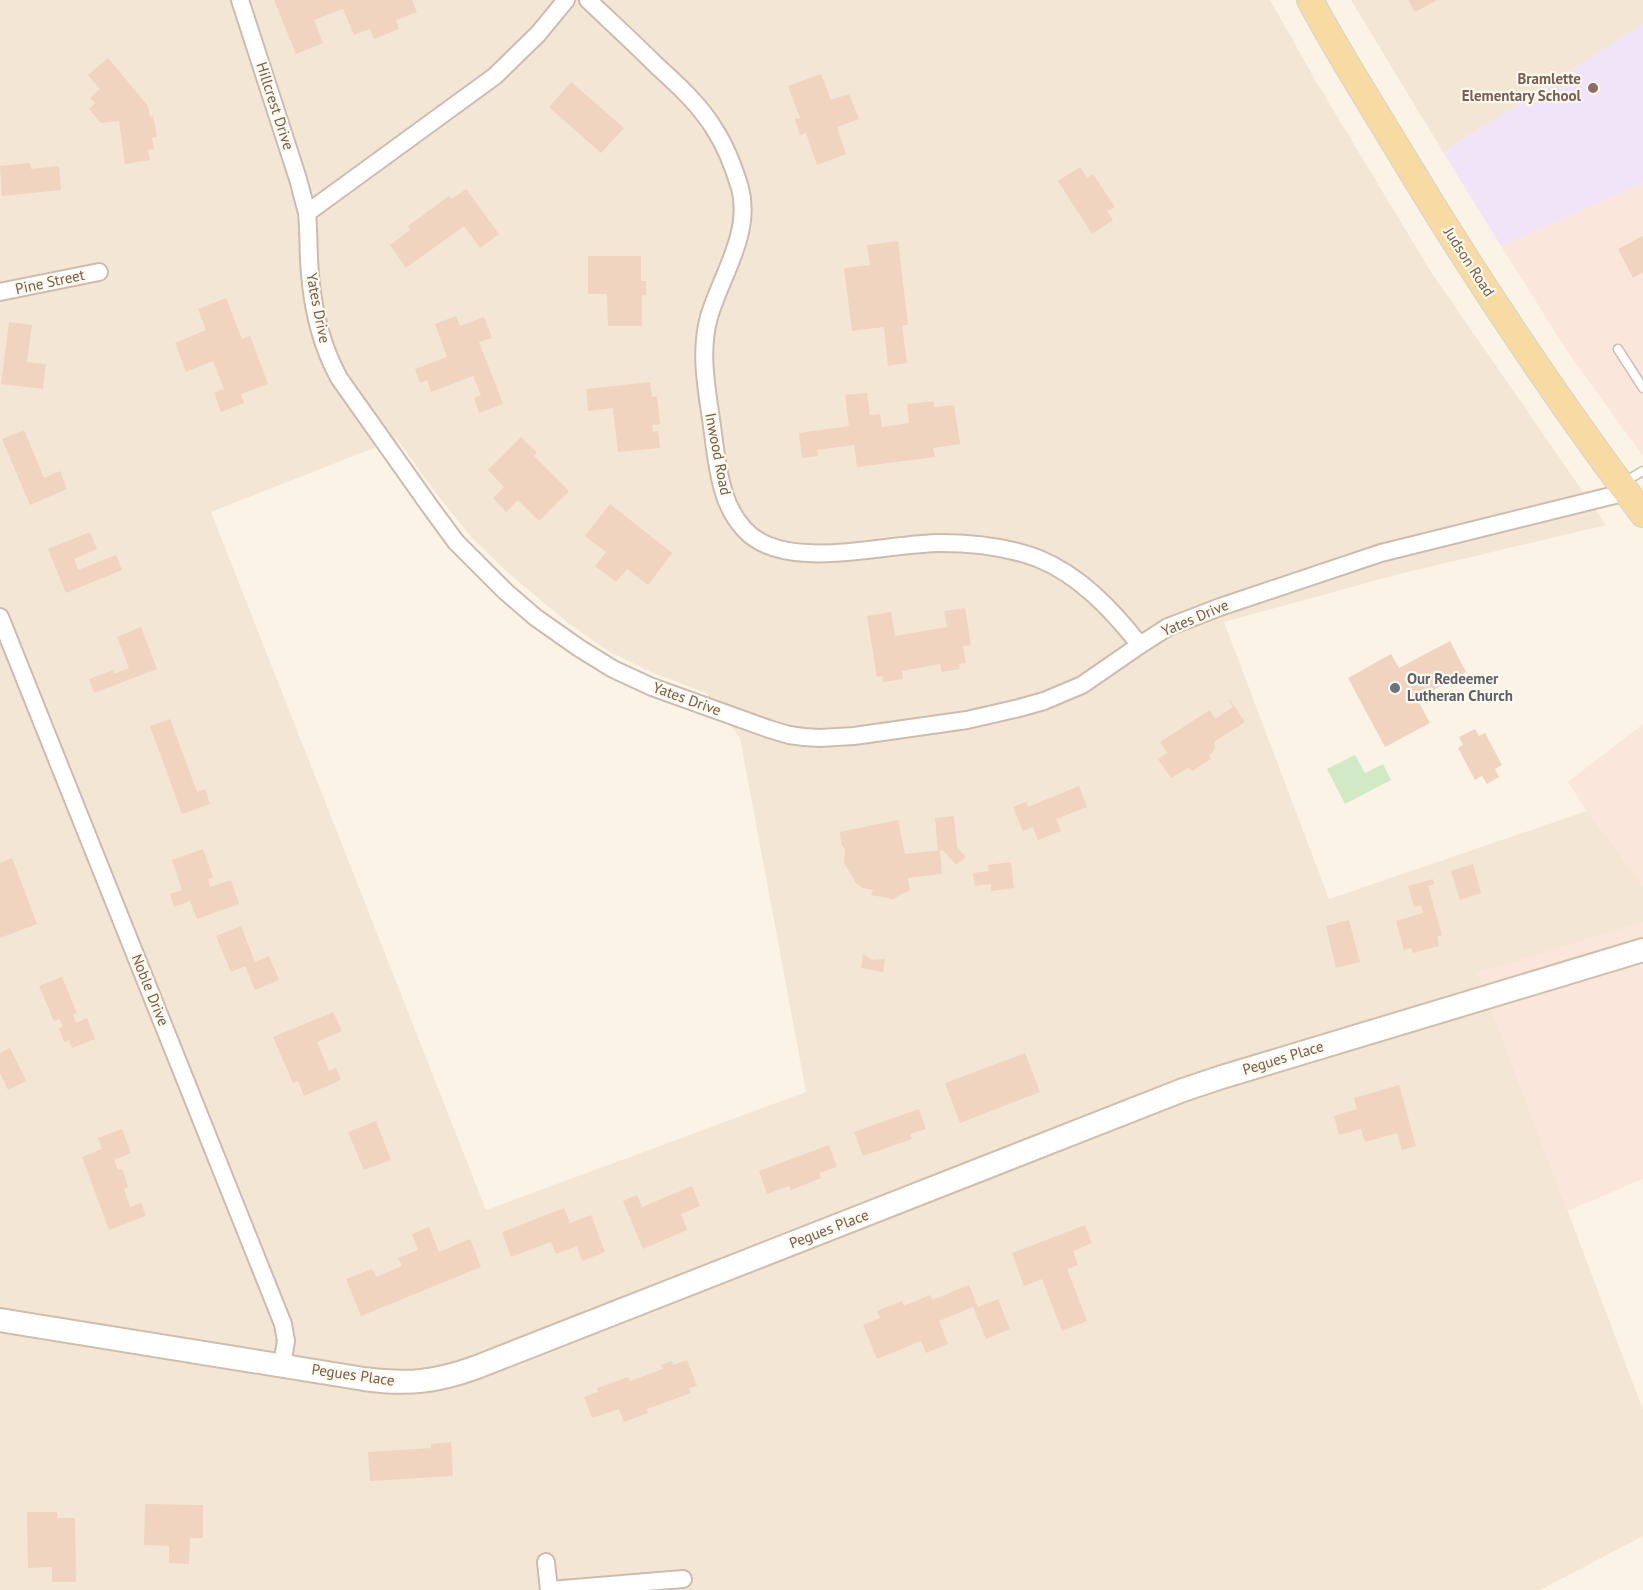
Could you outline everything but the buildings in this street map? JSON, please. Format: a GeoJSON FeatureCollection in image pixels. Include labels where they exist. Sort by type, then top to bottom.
{"type":"FeatureCollection","features":[{"type":"Feature","properties":{"kind":"main road","name":"Judson Road"},"geometry":{"type":"LineString","coordinates":[[1310,0],[1463,254],[1518,337],[1643,514]]}},
{"type":"Feature","properties":{"kind":"street","name":"Hillcrest Drive"},"geometry":{"type":"LineString","coordinates":[[240,0],[307,213]]}},
{"type":"Feature","properties":{"kind":"street"},"geometry":{"type":"LineString","coordinates":[[307,213],[495,76],[538,34],[566,0]]}},
{"type":"Feature","properties":{"kind":"street","name":"Inwood Road"},"geometry":{"type":"LineString","coordinates":[[588,0],[703,112],[717,132],[728,155],[740,190],[741,228],[709,317],[704,349],[706,383],[721,482],[730,507],[745,531],[758,541],[792,553],[831,553],[937,543],[984,546],[1014,551],[1039,559],[1061,570],[1084,586],[1101,599],[1140,645]]}},
{"type":"Feature","properties":{"kind":"street","name":"Yates Drive"},"geometry":{"type":"LineString","coordinates":[[307,213],[310,273],[319,330],[330,360],[359,408],[456,542],[535,616],[613,669],[652,687],[789,735],[820,738],[854,736],[967,720],[1044,701],[1082,685],[1168,627],[1191,617],[1381,553],[1624,488]]}},
{"type":"Feature","properties":{"kind":"street","name":"Pine Street"},"geometry":{"type":"LineString","coordinates":[[0,292],[99,272]]}},
{"type":"Feature","properties":{"kind":"street","name":"Noble Drive"},"geometry":{"type":"LineString","coordinates":[[0,617],[284,1324],[286,1341],[282,1365]]}},
{"type":"Feature","properties":{"kind":"street","name":"Pegues Place"},"geometry":{"type":"LineString","coordinates":[[0,1320],[382,1381],[425,1381],[449,1376],[1183,1090],[1643,950]]}},
{"type":"Feature","properties":{"kind":"street"},"geometry":{"type":"LineString","coordinates":[[546,1562],[550,1590],[683,1579]]}},
{"type":"Feature","properties":{"kind":"lane"},"geometry":{"type":"LineString","coordinates":[[1618,349],[1643,388]]}},
{"type":"Feature","properties":{"kind":"lane"},"geometry":{"type":"LineString","coordinates":[[1624,488],[1643,471]]}},
{"type":"Feature","properties":{"kind":"shaded area"},"geometry":{"type":"Polygon","coordinates":[[[0,0],[1270,0],[1317,83],[1431,272],[1606,525],[1399,574],[1224,622],[1329,899],[1587,811],[1643,886],[1643,922],[1478,974],[1643,1410],[1643,1536],[1540,1590],[0,1590],[0,0]],[[397,439],[211,512],[486,1210],[806,1092],[740,738],[706,693],[651,672],[610,652],[568,623],[506,571],[472,538],[397,439]]]}},
{"type":"Feature","properties":{"kind":"shaded area"},"geometry":{"type":"Polygon","coordinates":[[[1351,0],[1643,0],[1643,24],[1443,152],[1351,0]]]}},
{"type":"Feature","properties":{"kind":"shaded area","name":"Bramlette Elementary School"},"geometry":{"type":"Polygon","coordinates":[[[1643,24],[1643,183],[1501,246],[1443,152],[1643,24]]]}},
{"type":"Feature","properties":{"kind":"shaded area"},"geometry":{"type":"Polygon","coordinates":[[[1643,183],[1643,456],[1567,351],[1501,246],[1643,183]]]}},
{"type":"Feature","properties":{"kind":"shaded area"},"geometry":{"type":"Polygon","coordinates":[[[1643,724],[1643,886],[1568,782],[1643,724]]]}},
{"type":"Feature","properties":{"kind":"shaded area"},"geometry":{"type":"Polygon","coordinates":[[[1643,922],[1643,1179],[1567,1211],[1477,973],[1643,922]]]}},
{"type":"Feature","properties":{"kind":"green space"},"geometry":{"type":"Polygon","coordinates":[[[1355,755],[1365,773],[1383,764],[1391,780],[1345,804],[1327,769],[1355,755]]]}},
{"type":"Feature","properties":{"kind":"place","name":"Bramlette Elementary School"},"geometry":{"type":"Point","coordinates":[1593,88]}},
{"type":"Feature","properties":{"kind":"place","name":"Our Redeemer Lutheran Church"},"geometry":{"type":"Point","coordinates":[1395,688]}}]}
